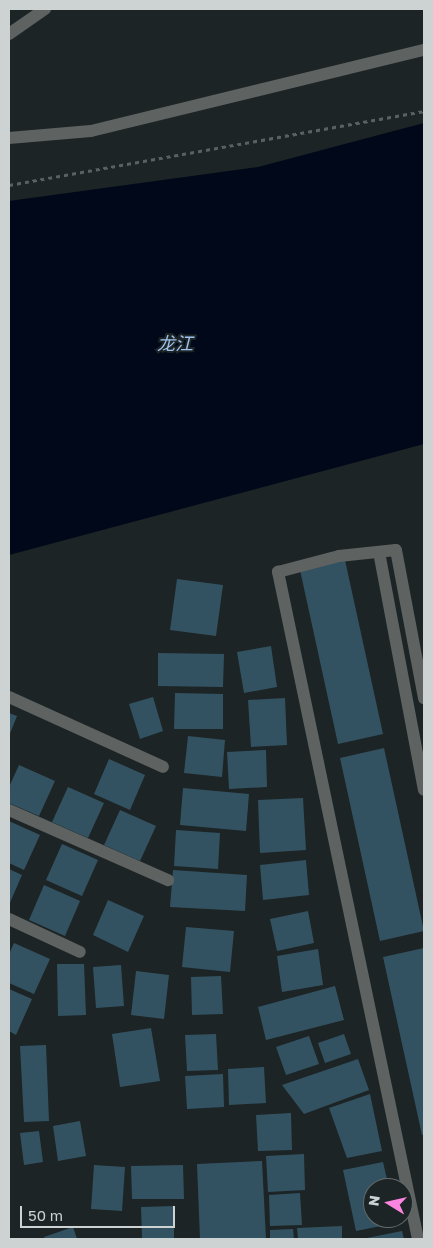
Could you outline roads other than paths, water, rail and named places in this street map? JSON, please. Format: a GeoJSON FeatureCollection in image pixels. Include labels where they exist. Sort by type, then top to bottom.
{"type":"FeatureCollection","features":[{"type":"Feature","properties":{"kind":"street"},"geometry":{"type":"LineString","coordinates":[[9,34],[45,9]]}},
{"type":"Feature","properties":{"kind":"street"},"geometry":{"type":"LineString","coordinates":[[9,138],[91,131],[424,50]]}},
{"type":"Feature","properties":{"kind":"street"},"geometry":{"type":"LineString","coordinates":[[418,1239],[278,572],[339,556],[396,550],[424,698]]}},
{"type":"Feature","properties":{"kind":"street"},"geometry":{"type":"LineString","coordinates":[[379,552],[422,769],[424,790]]}},
{"type":"Feature","properties":{"kind":"street"},"geometry":{"type":"LineString","coordinates":[[9,697],[164,767]]}},
{"type":"Feature","properties":{"kind":"street"},"geometry":{"type":"LineString","coordinates":[[9,810],[168,880]]}},
{"type":"Feature","properties":{"kind":"street"},"geometry":{"type":"LineString","coordinates":[[9,919],[80,952]]}},
{"type":"Feature","properties":{"kind":"water","name":"龙江"},"geometry":{"type":"Polygon","coordinates":[[[424,123],[424,444],[9,555],[9,201],[258,167],[424,123]]]}}]}
